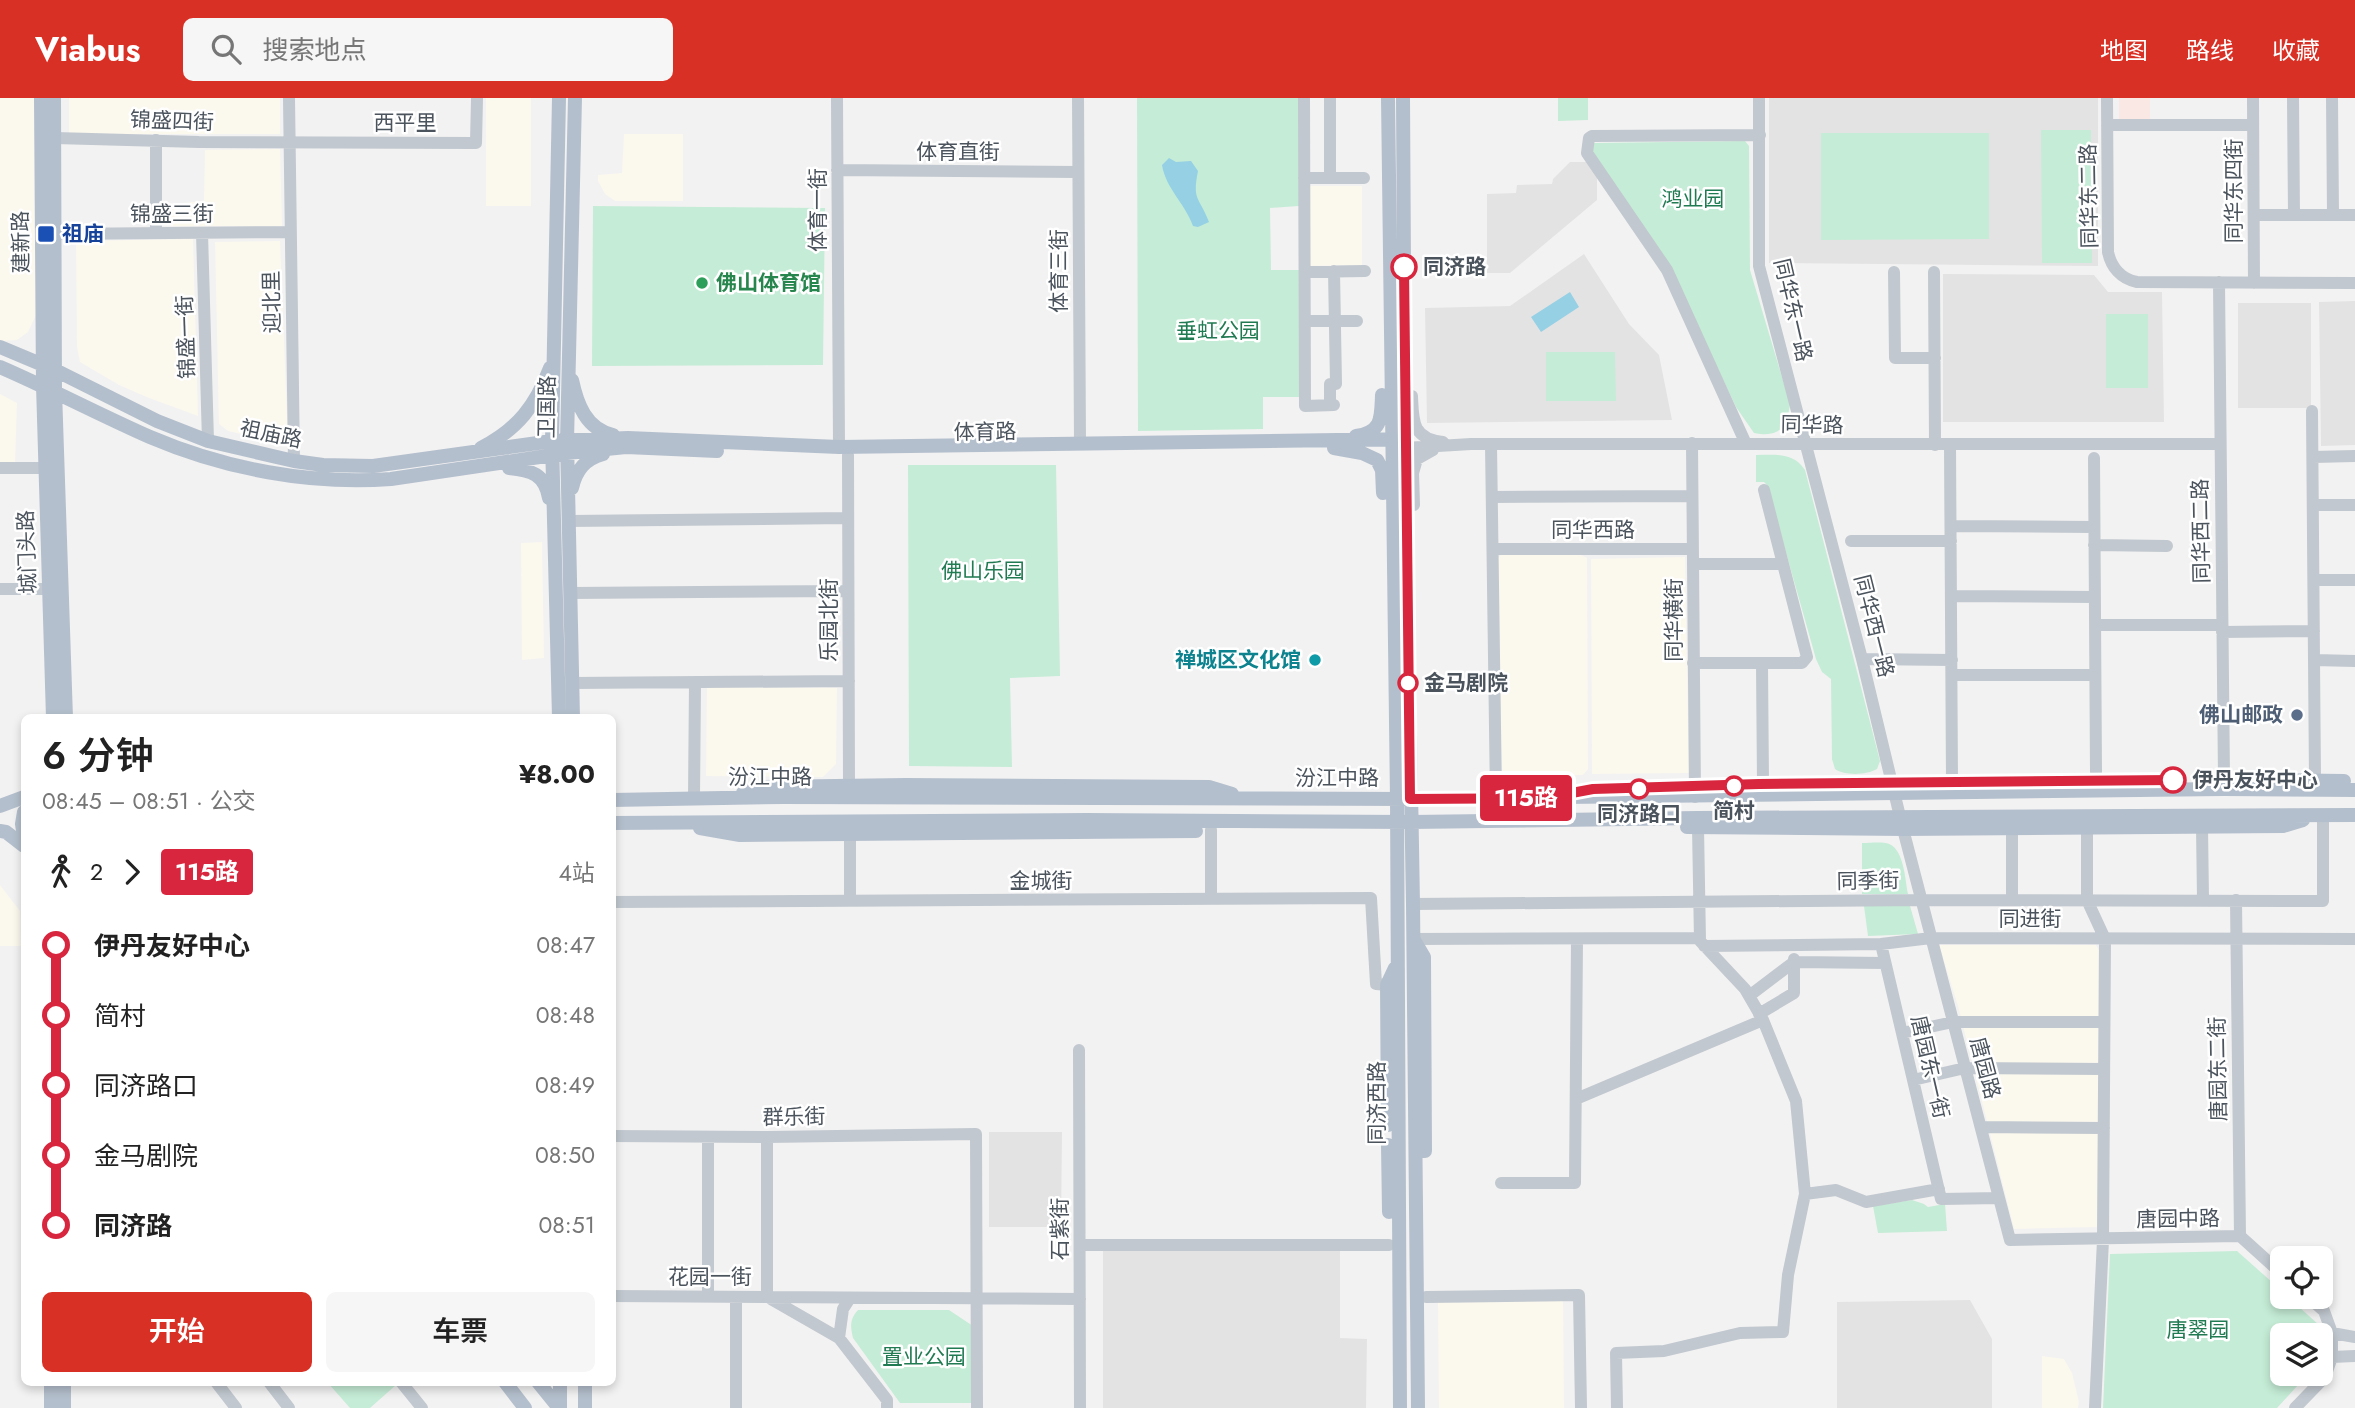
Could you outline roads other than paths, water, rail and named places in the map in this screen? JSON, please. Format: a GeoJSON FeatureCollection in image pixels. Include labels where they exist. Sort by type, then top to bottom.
{"type":"FeatureCollection","features":[{"type":"Feature","properties":{"kind":"main road","name":"建新路"},"geometry":{"type":"LineString","coordinates":[[41,98],[49,388]]}},
{"type":"Feature","properties":{"kind":"main road","name":"建新路"},"geometry":{"type":"LineString","coordinates":[[49,367],[55,234],[54,98]]}},
{"type":"Feature","properties":{"kind":"main road"},"geometry":{"type":"LineString","coordinates":[[559,98],[553,360],[560,447]]}},
{"type":"Feature","properties":{"kind":"main road","name":"卫国路"},"geometry":{"type":"LineString","coordinates":[[573,714],[570,593],[560,447],[569,360],[575,98]]}},
{"type":"Feature","properties":{"kind":"main road"},"geometry":{"type":"LineString","coordinates":[[1333,444],[1376,429],[1381,421],[1379,98]]}},
{"type":"Feature","properties":{"kind":"main road"},"geometry":{"type":"LineString","coordinates":[[1388,98],[1391,406],[1398,444]]}},
{"type":"Feature","properties":{"kind":"main road"},"geometry":{"type":"LineString","coordinates":[[1403,98],[1398,444],[1409,755],[1404,799]]}},
{"type":"Feature","properties":{"kind":"main road","name":"祖庙路"},"geometry":{"type":"LineString","coordinates":[[0,347],[49,367],[157,421],[208,441],[294,461],[373,466],[471,453],[560,447]]}},
{"type":"Feature","properties":{"kind":"main road"},"geometry":{"type":"LineString","coordinates":[[471,453],[518,423],[539,396],[553,360]]}},
{"type":"Feature","properties":{"kind":"main road"},"geometry":{"type":"LineString","coordinates":[[569,360],[583,415],[595,428],[630,441]]}},
{"type":"Feature","properties":{"kind":"main road","name":"祖庙路"},"geometry":{"type":"LineString","coordinates":[[0,367],[153,438],[224,461],[285,475],[373,480],[486,466],[560,447]]}},
{"type":"Feature","properties":{"kind":"main road","name":"城门头路"},"geometry":{"type":"LineString","coordinates":[[49,388],[45,468],[53,714]]}},
{"type":"Feature","properties":{"kind":"main road","name":"城门头路"},"geometry":{"type":"LineString","coordinates":[[49,388],[66,714]]}},
{"type":"Feature","properties":{"kind":"main road"},"geometry":{"type":"LineString","coordinates":[[1382,393],[1391,406]]}},
{"type":"Feature","properties":{"kind":"main road"},"geometry":{"type":"LineString","coordinates":[[563,519],[578,471],[595,456],[630,441]]}},
{"type":"Feature","properties":{"kind":"main road","name":"体育路"},"geometry":{"type":"LineString","coordinates":[[560,447],[630,441],[843,451],[1333,444]]}},
{"type":"Feature","properties":{"kind":"main road","name":"体育路"},"geometry":{"type":"LineString","coordinates":[[843,451],[1080,444],[1398,444]]}},
{"type":"Feature","properties":{"kind":"main road"},"geometry":{"type":"LineString","coordinates":[[1333,444],[1377,460],[1382,470],[1386,696],[1396,712]]}},
{"type":"Feature","properties":{"kind":"main road"},"geometry":{"type":"LineString","coordinates":[[486,466],[521,469],[538,475],[547,486],[563,519]]}},
{"type":"Feature","properties":{"kind":"main road"},"geometry":{"type":"LineString","coordinates":[[1399,484],[1414,505],[1418,748],[1409,755]]}},
{"type":"Feature","properties":{"kind":"main road"},"geometry":{"type":"LineString","coordinates":[[1383,505],[1399,484]]}},
{"type":"Feature","properties":{"kind":"main road"},"geometry":{"type":"LineString","coordinates":[[1399,484],[1396,712],[1404,799]]}},
{"type":"Feature","properties":{"kind":"main road","name":"卫国路"},"geometry":{"type":"LineString","coordinates":[[559,714],[563,519]]}},
{"type":"Feature","properties":{"kind":"main road"},"geometry":{"type":"LineString","coordinates":[[1695,792],[1763,784],[1894,788],[1952,782],[2224,779],[2355,782]]}},
{"type":"Feature","properties":{"kind":"main road"},"geometry":{"type":"LineString","coordinates":[[728,798],[764,787],[849,786],[1209,788],[1250,799]]}},
{"type":"Feature","properties":{"kind":"main road","name":"汾江中路"},"geometry":{"type":"LineString","coordinates":[[616,800],[1545,798],[1894,788],[2355,790]]}},
{"type":"Feature","properties":{"kind":"main road"},"geometry":{"type":"LineString","coordinates":[[0,806],[21,798]]}},
{"type":"Feature","properties":{"kind":"main road","name":"同济西路"},"geometry":{"type":"LineString","coordinates":[[1400,1408],[1398,960],[1404,799]]}},
{"type":"Feature","properties":{"kind":"main road"},"geometry":{"type":"LineString","coordinates":[[1546,820],[1604,827],[1902,823],[2012,828],[2283,826],[2323,815]]}},
{"type":"Feature","properties":{"kind":"main road","name":"汾江中路"},"geometry":{"type":"LineString","coordinates":[[616,824],[1546,820],[1902,823],[2355,815]]}},
{"type":"Feature","properties":{"kind":"main road"},"geometry":{"type":"LineString","coordinates":[[671,822],[740,835],[1227,830],[1251,821]]}},
{"type":"Feature","properties":{"kind":"main road","name":"同济西路"},"geometry":{"type":"LineString","coordinates":[[1404,822],[1413,904],[1418,1408]]}},
{"type":"Feature","properties":{"kind":"main road"},"geometry":{"type":"LineString","coordinates":[[0,831],[6,832],[21,844]]}},
{"type":"Feature","properties":{"kind":"main road"},"geometry":{"type":"LineString","coordinates":[[1413,939],[1424,957],[1427,1408]]}},
{"type":"Feature","properties":{"kind":"main road"},"geometry":{"type":"LineString","coordinates":[[1391,1408],[1387,985],[1398,960]]}},
{"type":"Feature","properties":{"kind":"main road"},"geometry":{"type":"LineString","coordinates":[[1398,1127],[1388,1152],[1399,1182]]}},
{"type":"Feature","properties":{"kind":"main road"},"geometry":{"type":"LineString","coordinates":[[51,1386],[51,1408]]}},
{"type":"Feature","properties":{"kind":"main road"},"geometry":{"type":"LineString","coordinates":[[64,1386],[64,1408]]}},
{"type":"Feature","properties":{"kind":"main road"},"geometry":{"type":"LineString","coordinates":[[508,1386],[525,1408]]}},
{"type":"Feature","properties":{"kind":"main road"},"geometry":{"type":"LineString","coordinates":[[541,1386],[559,1408]]}},
{"type":"Feature","properties":{"kind":"main road"},"geometry":{"type":"LineString","coordinates":[[559,1408],[560,1386]]}},
{"type":"Feature","properties":{"kind":"main road"},"geometry":{"type":"LineString","coordinates":[[585,1386],[585,1408]]}},
{"type":"Feature","properties":{"kind":"street","name":"迎北里"},"geometry":{"type":"LineString","coordinates":[[289,98],[294,461]]}},
{"type":"Feature","properties":{"kind":"street","name":"西平里"},"geometry":{"type":"LineString","coordinates":[[289,142],[476,143],[477,98]]}},
{"type":"Feature","properties":{"kind":"street","name":"体育一街"},"geometry":{"type":"LineString","coordinates":[[837,98],[843,451]]}},
{"type":"Feature","properties":{"kind":"street","name":"体育三街"},"geometry":{"type":"LineString","coordinates":[[1078,98],[1080,444]]}},
{"type":"Feature","properties":{"kind":"street"},"geometry":{"type":"LineString","coordinates":[[1304,98],[1305,406],[1332,405],[1330,384],[1336,384],[1335,271]]}},
{"type":"Feature","properties":{"kind":"street"},"geometry":{"type":"LineString","coordinates":[[1330,98],[1330,178]]}},
{"type":"Feature","properties":{"kind":"street","name":"同华东一路"},"geometry":{"type":"LineString","coordinates":[[1759,98],[1759,266],[1807,445]]}},
{"type":"Feature","properties":{"kind":"street","name":"同华东二路"},"geometry":{"type":"LineString","coordinates":[[2107,98],[2108,252],[2113,265],[2123,276],[2137,282],[2219,282]]}},
{"type":"Feature","properties":{"kind":"street","name":"同华东四街"},"geometry":{"type":"LineString","coordinates":[[2253,98],[2254,283]]}},
{"type":"Feature","properties":{"kind":"street"},"geometry":{"type":"LineString","coordinates":[[2293,98],[2294,215]]}},
{"type":"Feature","properties":{"kind":"street"},"geometry":{"type":"LineString","coordinates":[[2332,98],[2333,215]]}},
{"type":"Feature","properties":{"kind":"street"},"geometry":{"type":"LineString","coordinates":[[2107,125],[2253,125]]}},
{"type":"Feature","properties":{"kind":"street"},"geometry":{"type":"LineString","coordinates":[[1746,444],[1667,270],[1587,153],[1587,146],[1592,136],[1760,135]]}},
{"type":"Feature","properties":{"kind":"street","name":"锦盛四街"},"geometry":{"type":"LineString","coordinates":[[55,138],[289,142]]}},
{"type":"Feature","properties":{"kind":"street"},"geometry":{"type":"LineString","coordinates":[[156,140],[156,233]]}},
{"type":"Feature","properties":{"kind":"street","name":"体育直街"},"geometry":{"type":"LineString","coordinates":[[837,170],[1078,172]]}},
{"type":"Feature","properties":{"kind":"street"},"geometry":{"type":"LineString","coordinates":[[1304,178],[1364,178]]}},
{"type":"Feature","properties":{"kind":"street"},"geometry":{"type":"LineString","coordinates":[[2253,215],[2355,215]]}},
{"type":"Feature","properties":{"kind":"street","name":"锦盛三街"},"geometry":{"type":"LineString","coordinates":[[55,234],[290,232]]}},
{"type":"Feature","properties":{"kind":"street","name":"锦盛一街"},"geometry":{"type":"LineString","coordinates":[[202,233],[208,441]]}},
{"type":"Feature","properties":{"kind":"street"},"geometry":{"type":"LineString","coordinates":[[1305,272],[1365,271]]}},
{"type":"Feature","properties":{"kind":"street"},"geometry":{"type":"LineString","coordinates":[[1894,272],[1895,358],[1935,358]]}},
{"type":"Feature","properties":{"kind":"street"},"geometry":{"type":"LineString","coordinates":[[1934,272],[1935,445]]}},
{"type":"Feature","properties":{"kind":"street"},"geometry":{"type":"LineString","coordinates":[[2219,282],[2355,283]]}},
{"type":"Feature","properties":{"kind":"street","name":"同华西二路"},"geometry":{"type":"LineString","coordinates":[[2219,282],[2224,779]]}},
{"type":"Feature","properties":{"kind":"street"},"geometry":{"type":"LineString","coordinates":[[1305,321],[1357,321]]}},
{"type":"Feature","properties":{"kind":"street"},"geometry":{"type":"LineString","coordinates":[[1412,396],[1413,421],[1418,432],[1429,444]]}},
{"type":"Feature","properties":{"kind":"street"},"geometry":{"type":"LineString","coordinates":[[2312,411],[2315,780]]}},
{"type":"Feature","properties":{"kind":"street","name":"同华横街"},"geometry":{"type":"LineString","coordinates":[[1692,443],[1695,792]]}},
{"type":"Feature","properties":{"kind":"street","name":"体育路"},"geometry":{"type":"LineString","coordinates":[[1398,444],[1429,444]]}},
{"type":"Feature","properties":{"kind":"street","name":"同华路"},"geometry":{"type":"LineString","coordinates":[[1429,444],[2220,444]]}},
{"type":"Feature","properties":{"kind":"street"},"geometry":{"type":"LineString","coordinates":[[1414,505],[1413,473],[1417,459],[1430,450],[1471,444]]}},
{"type":"Feature","properties":{"kind":"street"},"geometry":{"type":"LineString","coordinates":[[1491,444],[1496,798]]}},
{"type":"Feature","properties":{"kind":"street","name":"同华西一路"},"geometry":{"type":"LineString","coordinates":[[1807,445],[1863,659],[1902,823]]}},
{"type":"Feature","properties":{"kind":"street"},"geometry":{"type":"LineString","coordinates":[[1950,445],[1952,782]]}},
{"type":"Feature","properties":{"kind":"street","name":"乐园北街"},"geometry":{"type":"LineString","coordinates":[[843,451],[848,518],[849,786]]}},
{"type":"Feature","properties":{"kind":"street"},"geometry":{"type":"LineString","coordinates":[[2313,457],[2355,456]]}},
{"type":"Feature","properties":{"kind":"street"},"geometry":{"type":"LineString","coordinates":[[2094,458],[2096,772]]}},
{"type":"Feature","properties":{"kind":"street"},"geometry":{"type":"LineString","coordinates":[[0,468],[45,468]]}},
{"type":"Feature","properties":{"kind":"street"},"geometry":{"type":"LineString","coordinates":[[1693,663],[1802,663],[1807,657],[1763,490]]}},
{"type":"Feature","properties":{"kind":"street"},"geometry":{"type":"LineString","coordinates":[[1492,497],[1692,496]]}},
{"type":"Feature","properties":{"kind":"street"},"geometry":{"type":"LineString","coordinates":[[2314,505],[2355,505]]}},
{"type":"Feature","properties":{"kind":"street"},"geometry":{"type":"LineString","coordinates":[[563,519],[848,518]]}},
{"type":"Feature","properties":{"kind":"street"},"geometry":{"type":"LineString","coordinates":[[1951,526],[2094,527]]}},
{"type":"Feature","properties":{"kind":"street"},"geometry":{"type":"LineString","coordinates":[[1851,541],[1951,541]]}},
{"type":"Feature","properties":{"kind":"street"},"geometry":{"type":"LineString","coordinates":[[2094,545],[2166,546]]}},
{"type":"Feature","properties":{"kind":"street","name":"同华西路"},"geometry":{"type":"LineString","coordinates":[[1493,549],[1692,549]]}},
{"type":"Feature","properties":{"kind":"street"},"geometry":{"type":"LineString","coordinates":[[1693,564],[1783,564]]}},
{"type":"Feature","properties":{"kind":"street"},"geometry":{"type":"LineString","coordinates":[[2314,580],[2355,580]]}},
{"type":"Feature","properties":{"kind":"street"},"geometry":{"type":"LineString","coordinates":[[0,589],[49,589]]}},
{"type":"Feature","properties":{"kind":"street"},"geometry":{"type":"LineString","coordinates":[[570,593],[848,591]]}},
{"type":"Feature","properties":{"kind":"street"},"geometry":{"type":"LineString","coordinates":[[1952,596],[2094,597]]}},
{"type":"Feature","properties":{"kind":"street"},"geometry":{"type":"LineString","coordinates":[[2095,625],[2314,631]]}},
{"type":"Feature","properties":{"kind":"street"},"geometry":{"type":"LineString","coordinates":[[1863,659],[1952,660]]}},
{"type":"Feature","properties":{"kind":"street"},"geometry":{"type":"LineString","coordinates":[[2314,660],[2355,661]]}},
{"type":"Feature","properties":{"kind":"street"},"geometry":{"type":"LineString","coordinates":[[1762,664],[1763,784]]}},
{"type":"Feature","properties":{"kind":"street"},"geometry":{"type":"LineString","coordinates":[[1952,675],[2095,675]]}},
{"type":"Feature","properties":{"kind":"street"},"geometry":{"type":"LineString","coordinates":[[572,683],[849,681]]}},
{"type":"Feature","properties":{"kind":"street"},"geometry":{"type":"LineString","coordinates":[[694,798],[695,682]]}},
{"type":"Feature","properties":{"kind":"street","name":"同季街"},"geometry":{"type":"LineString","coordinates":[[1413,904],[1922,900],[2323,901],[2323,815]]}},
{"type":"Feature","properties":{"kind":"street","name":"唐园路"},"geometry":{"type":"LineString","coordinates":[[1902,823],[2010,1240],[2103,1240]]}},
{"type":"Feature","properties":{"kind":"street"},"geometry":{"type":"LineString","coordinates":[[2202,826],[2203,900]]}},
{"type":"Feature","properties":{"kind":"street"},"geometry":{"type":"LineString","coordinates":[[1617,1408],[1616,1353],[1664,1351],[1740,1334],[1783,1332],[1788,1275],[1805,1194],[1796,1101],[1761,1017],[1745,989],[1702,942],[1698,827]]}},
{"type":"Feature","properties":{"kind":"street"},"geometry":{"type":"LineString","coordinates":[[2087,827],[2088,900],[2105,939],[2103,1240],[2095,1408]]}},
{"type":"Feature","properties":{"kind":"street"},"geometry":{"type":"LineString","coordinates":[[2012,828],[2012,900]]}},
{"type":"Feature","properties":{"kind":"street"},"geometry":{"type":"LineString","coordinates":[[1211,830],[1211,899]]}},
{"type":"Feature","properties":{"kind":"street"},"geometry":{"type":"LineString","coordinates":[[850,834],[850,901]]}},
{"type":"Feature","properties":{"kind":"street","name":"金城街"},"geometry":{"type":"LineString","coordinates":[[616,902],[1371,898],[1376,984],[1387,985]]}},
{"type":"Feature","properties":{"kind":"street","name":"唐园东二街"},"geometry":{"type":"LineString","coordinates":[[2236,900],[2240,1236]]}},
{"type":"Feature","properties":{"kind":"street","name":"同进街"},"geometry":{"type":"LineString","coordinates":[[1413,939],[1577,939],[1794,945],[1881,944],[1931,938],[2355,939]]}},
{"type":"Feature","properties":{"kind":"street"},"geometry":{"type":"LineString","coordinates":[[1501,1184],[1575,1183],[1577,939]]}},
{"type":"Feature","properties":{"kind":"street","name":"唐园东一街"},"geometry":{"type":"LineString","coordinates":[[1881,944],[1940,1194]]}},
{"type":"Feature","properties":{"kind":"street"},"geometry":{"type":"LineString","coordinates":[[1576,1099],[1761,1017],[1794,993],[1794,945]]}},
{"type":"Feature","properties":{"kind":"street"},"geometry":{"type":"LineString","coordinates":[[1749,996],[1794,962],[1885,963]]}},
{"type":"Feature","properties":{"kind":"street"},"geometry":{"type":"LineString","coordinates":[[1902,1033],[1953,1021],[2104,1022]]}},
{"type":"Feature","properties":{"kind":"street","name":"石紫街"},"geometry":{"type":"LineString","coordinates":[[1079,1050],[1080,1408]]}},
{"type":"Feature","properties":{"kind":"street"},"geometry":{"type":"LineString","coordinates":[[1913,1080],[1965,1068],[2104,1069]]}},
{"type":"Feature","properties":{"kind":"street"},"geometry":{"type":"LineString","coordinates":[[1981,1127],[2104,1128]]}},
{"type":"Feature","properties":{"kind":"street","name":"群乐街"},"geometry":{"type":"LineString","coordinates":[[616,1136],[976,1134],[977,1298]]}},
{"type":"Feature","properties":{"kind":"street"},"geometry":{"type":"LineString","coordinates":[[708,1137],[708,1297]]}},
{"type":"Feature","properties":{"kind":"street"},"geometry":{"type":"LineString","coordinates":[[767,1137],[767,1297],[1080,1299]]}},
{"type":"Feature","properties":{"kind":"street"},"geometry":{"type":"LineString","coordinates":[[1805,1194],[1836,1190],[1866,1202],[1940,1194],[1999,1198]]}},
{"type":"Feature","properties":{"kind":"street","name":"唐园中路"},"geometry":{"type":"LineString","coordinates":[[2103,1240],[2240,1236],[2270,1263]]}},
{"type":"Feature","properties":{"kind":"street"},"geometry":{"type":"LineString","coordinates":[[1080,1245],[1389,1245]]}},
{"type":"Feature","properties":{"kind":"street"},"geometry":{"type":"LineString","coordinates":[[1426,1297],[1579,1295],[1581,1408]]}},
{"type":"Feature","properties":{"kind":"street","name":"花园一街"},"geometry":{"type":"LineString","coordinates":[[616,1296],[767,1297],[839,1338],[887,1400],[887,1408]]}},
{"type":"Feature","properties":{"kind":"street"},"geometry":{"type":"LineString","coordinates":[[736,1297],[736,1408]]}},
{"type":"Feature","properties":{"kind":"street"},"geometry":{"type":"LineString","coordinates":[[809,1321],[811,1303],[815,1298]]}},
{"type":"Feature","properties":{"kind":"street"},"geometry":{"type":"LineString","coordinates":[[839,1338],[843,1309],[850,1298]]}},
{"type":"Feature","properties":{"kind":"street"},"geometry":{"type":"LineString","coordinates":[[977,1298],[977,1408]]}},
{"type":"Feature","properties":{"kind":"street"},"geometry":{"type":"LineString","coordinates":[[2333,1334],[2355,1337]]}},
{"type":"Feature","properties":{"kind":"street"},"geometry":{"type":"LineString","coordinates":[[2333,1357],[2355,1356]]}},
{"type":"Feature","properties":{"kind":"street"},"geometry":{"type":"LineString","coordinates":[[219,1386],[236,1408]]}},
{"type":"Feature","properties":{"kind":"street"},"geometry":{"type":"LineString","coordinates":[[272,1386],[289,1408]]}},
{"type":"Feature","properties":{"kind":"street"},"geometry":{"type":"LineString","coordinates":[[404,1386],[422,1408]]}},
{"type":"Feature","properties":{"kind":"street"},"geometry":{"type":"LineString","coordinates":[[2295,1408],[2316,1386]]}},
{"type":"Feature","properties":{"kind":"water"},"geometry":{"type":"Polygon","coordinates":[[[1169,158],[1176,162],[1191,161],[1198,171],[1196,193],[1209,222],[1198,227],[1193,226],[1164,174],[1162,165],[1169,158]]]}},
{"type":"Feature","properties":{"kind":"water"},"geometry":{"type":"Polygon","coordinates":[[[1570,292],[1579,307],[1541,332],[1531,317],[1570,292]]]}},
{"type":"Feature","properties":{"kind":"place","name":"祖庙"},"geometry":{"type":"Point","coordinates":[46,234]}},
{"type":"Feature","properties":{"kind":"place","name":"同济路"},"geometry":{"type":"Point","coordinates":[1404,267]}},
{"type":"Feature","properties":{"kind":"place","name":"佛山体育馆"},"geometry":{"type":"Point","coordinates":[702,283]}},
{"type":"Feature","properties":{"kind":"place","name":"禅城区文化馆"},"geometry":{"type":"Point","coordinates":[1315,660]}},
{"type":"Feature","properties":{"kind":"place","name":"金马剧院"},"geometry":{"type":"Point","coordinates":[1408,683]}},
{"type":"Feature","properties":{"kind":"place","name":"佛山邮政"},"geometry":{"type":"Point","coordinates":[2297,715]}},
{"type":"Feature","properties":{"kind":"place","name":"伊丹友好中心"},"geometry":{"type":"Point","coordinates":[2173,780]}},
{"type":"Feature","properties":{"kind":"place","name":"简村"},"geometry":{"type":"Point","coordinates":[1734,786]}},
{"type":"Feature","properties":{"kind":"place","name":"同济路口"},"geometry":{"type":"Point","coordinates":[1639,789]}},
{"type":"Feature","properties":{"kind":"park label","name":"鸿业园"},"geometry":{"type":"Point","coordinates":[1693,199]}},
{"type":"Feature","properties":{"kind":"park label","name":"垂虹公园"},"geometry":{"type":"Point","coordinates":[1218,331]}},
{"type":"Feature","properties":{"kind":"park label","name":"佛山乐园"},"geometry":{"type":"Point","coordinates":[983,571]}},
{"type":"Feature","properties":{"kind":"park label","name":"唐翠园"},"geometry":{"type":"Point","coordinates":[2198,1330]}},
{"type":"Feature","properties":{"kind":"park label","name":"置业公园"},"geometry":{"type":"Point","coordinates":[924,1357]}}]}
